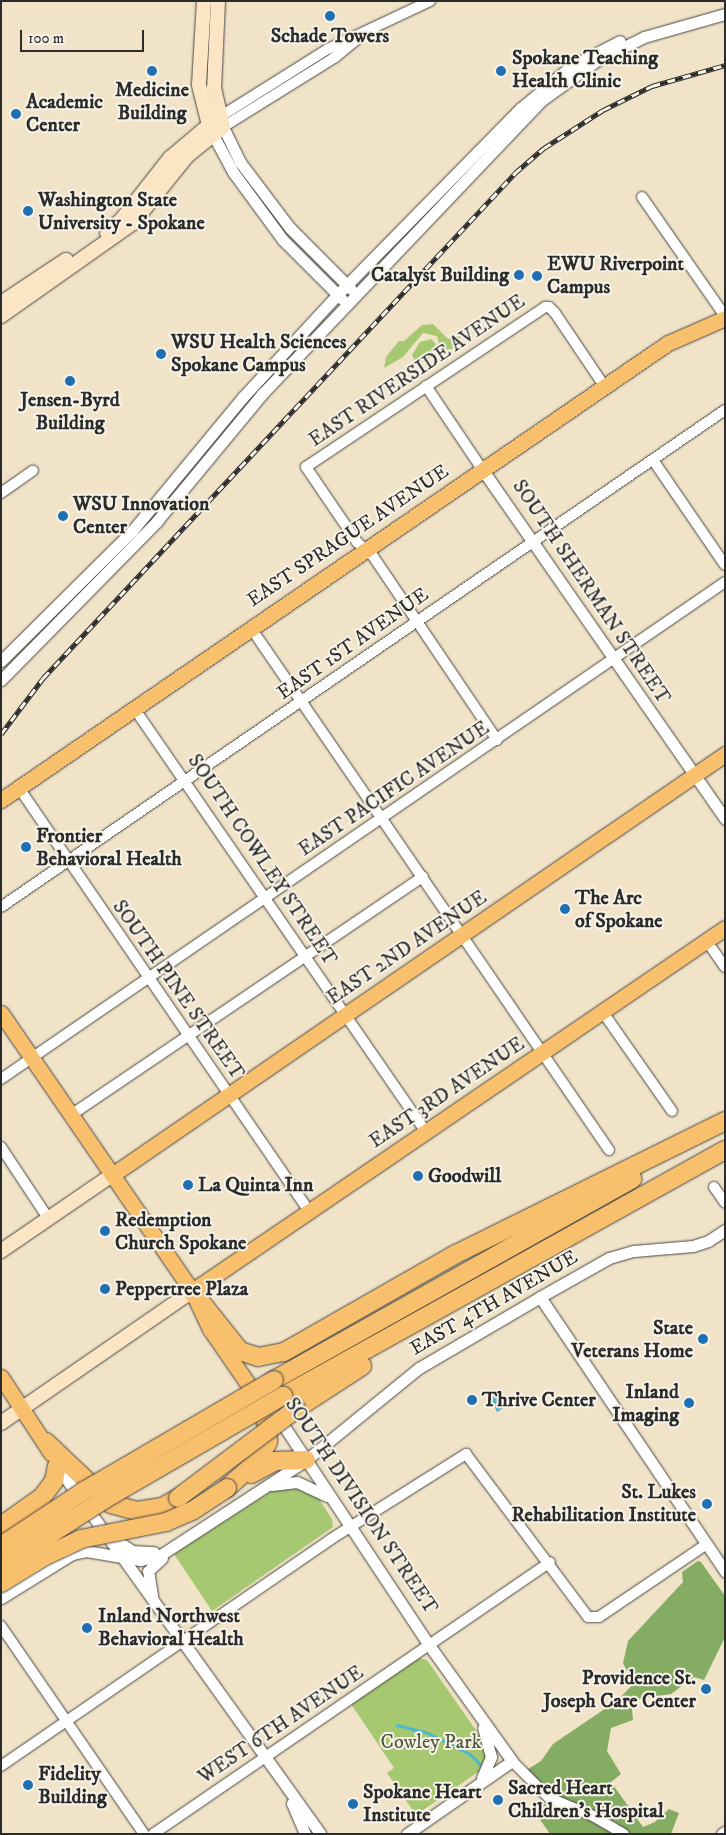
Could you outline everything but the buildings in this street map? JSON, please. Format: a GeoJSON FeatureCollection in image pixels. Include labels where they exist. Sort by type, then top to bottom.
{"type":"FeatureCollection","features":[{"type":"Feature","properties":{"kind":"highway"},"geometry":{"type":"LineString","coordinates":[[192,1291],[240,1351],[258,1357],[284,1352],[456,1254],[725,1122]]}},
{"type":"Feature","properties":{"kind":"highway"},"geometry":{"type":"LineString","coordinates":[[1,1546],[84,1491],[274,1380],[725,1128]]}},
{"type":"Feature","properties":{"kind":"highway"},"geometry":{"type":"LineString","coordinates":[[1,1566],[105,1499],[283,1396],[558,1245],[725,1150]]}},
{"type":"Feature","properties":{"kind":"highway"},"geometry":{"type":"LineString","coordinates":[[46,1442],[92,1490],[118,1507],[130,1510],[153,1509],[178,1498],[296,1409],[558,1245]]}},
{"type":"Feature","properties":{"kind":"highway"},"geometry":{"type":"LineString","coordinates":[[227,1488],[257,1462],[268,1442],[267,1424],[250,1387]]}},
{"type":"Feature","properties":{"kind":"highway"},"geometry":{"type":"LineString","coordinates":[[1,1583],[75,1542],[166,1522],[192,1511],[227,1488],[275,1461],[306,1460]]}},
{"type":"Feature","properties":{"kind":"highway"},"geometry":{"type":"LineString","coordinates":[[1,1526],[42,1497],[54,1481],[56,1466]]}},
{"type":"Feature","properties":{"kind":"main road"},"geometry":{"type":"LineString","coordinates":[[204,1],[199,85],[216,126]]}},
{"type":"Feature","properties":{"kind":"main road"},"geometry":{"type":"LineString","coordinates":[[1,316],[133,222],[187,156],[216,126],[214,77],[218,1]]}},
{"type":"Feature","properties":{"kind":"main road"},"geometry":{"type":"LineString","coordinates":[[1,303],[115,226],[170,158],[216,126]]}},
{"type":"Feature","properties":{"kind":"main road","name":"EAST SPRAGUE AVENUE"},"geometry":{"type":"LineString","coordinates":[[1,800],[668,343],[725,317]]}},
{"type":"Feature","properties":{"kind":"main road","name":"EAST 2ND AVENUE"},"geometry":{"type":"LineString","coordinates":[[112,1175],[725,754]]}},
{"type":"Feature","properties":{"kind":"main road","name":"EAST 3RD AVENUE"},"geometry":{"type":"LineString","coordinates":[[192,1291],[725,928]]}},
{"type":"Feature","properties":{"kind":"main road","name":"SOUTH DIVISION STREET"},"geometry":{"type":"LineString","coordinates":[[1,1013],[192,1291],[210,1329],[250,1387]]}},
{"type":"Feature","properties":{"kind":"main road"},"geometry":{"type":"LineString","coordinates":[[1,1251],[112,1175]]}},
{"type":"Feature","properties":{"kind":"main road"},"geometry":{"type":"LineString","coordinates":[[1,1423],[192,1291]]}},
{"type":"Feature","properties":{"kind":"main road"},"geometry":{"type":"LineString","coordinates":[[1,1377],[46,1442],[56,1466]]}},
{"type":"Feature","properties":{"kind":"street"},"geometry":{"type":"LineString","coordinates":[[216,126],[334,58],[366,31],[430,1]]}},
{"type":"Feature","properties":{"kind":"street"},"geometry":{"type":"LineString","coordinates":[[644,37],[590,65],[542,100],[346,303],[262,394],[157,521],[6,676],[1,662],[137,526],[243,397],[346,285],[542,88],[570,67],[606,47],[725,14]]}},
{"type":"Feature","properties":{"kind":"street"},"geometry":{"type":"LineString","coordinates":[[216,126],[254,181],[302,243],[356,293]]}},
{"type":"Feature","properties":{"kind":"street"},"geometry":{"type":"LineString","coordinates":[[216,126],[233,172],[283,240],[346,303]]}},
{"type":"Feature","properties":{"kind":"street"},"geometry":{"type":"LineString","coordinates":[[642,197],[725,317]]}},
{"type":"Feature","properties":{"kind":"street","name":"EAST RIVERSIDE AVENUE"},"geometry":{"type":"LineString","coordinates":[[365,549],[306,467],[538,310],[549,307],[605,387]]}},
{"type":"Feature","properties":{"kind":"street","name":"SOUTH SHERMAN STREET"},"geometry":{"type":"LineString","coordinates":[[426,386],[725,819]]}},
{"type":"Feature","properties":{"kind":"street","name":"EAST 1ST AVENUE"},"geometry":{"type":"LineString","coordinates":[[1,907],[725,410]]}},
{"type":"Feature","properties":{"kind":"street"},"geometry":{"type":"LineString","coordinates":[[653,460],[725,565]]}},
{"type":"Feature","properties":{"kind":"street"},"geometry":{"type":"LineString","coordinates":[[1,493],[33,472]]}},
{"type":"Feature","properties":{"kind":"street"},"geometry":{"type":"LineString","coordinates":[[365,549],[417,621],[497,740]]}},
{"type":"Feature","properties":{"kind":"street","name":"EAST PACIFIC AVENUE"},"geometry":{"type":"LineString","coordinates":[[1,1079],[266,899],[725,582]]}},
{"type":"Feature","properties":{"kind":"street"},"geometry":{"type":"LineString","coordinates":[[251,628],[609,1150]]}},
{"type":"Feature","properties":{"kind":"street","name":"SOUTH COWLEY STREET"},"geometry":{"type":"LineString","coordinates":[[134,708],[426,1132]]}},
{"type":"Feature","properties":{"kind":"street","name":"SOUTH PINE STREET"},"geometry":{"type":"LineString","coordinates":[[19,788],[148,979],[309,1211]]}},
{"type":"Feature","properties":{"kind":"street"},"geometry":{"type":"LineString","coordinates":[[71,1115],[423,877]]}},
{"type":"Feature","properties":{"kind":"street"},"geometry":{"type":"LineString","coordinates":[[706,940],[725,968]]}},
{"type":"Feature","properties":{"kind":"street"},"geometry":{"type":"LineString","coordinates":[[602,1011],[672,1111]]}},
{"type":"Feature","properties":{"kind":"street"},"geometry":{"type":"LineString","coordinates":[[1,1146],[48,1218]]}},
{"type":"Feature","properties":{"kind":"street"},"geometry":{"type":"LineString","coordinates":[[714,1187],[725,1203]]}},
{"type":"Feature","properties":{"kind":"street","name":"EAST 4TH AVENUE"},"geometry":{"type":"LineString","coordinates":[[179,1543],[306,1460],[419,1368],[540,1297],[609,1258],[642,1249],[693,1246],[708,1241],[725,1230]]}},
{"type":"Feature","properties":{"kind":"street"},"geometry":{"type":"LineString","coordinates":[[540,1297],[725,1570]]}},
{"type":"Feature","properties":{"kind":"street","name":"SOUTH DIVISION STREET"},"geometry":{"type":"LineString","coordinates":[[250,1387],[264,1396],[299,1445],[306,1460],[350,1528],[479,1718],[512,1761],[549,1798],[591,1815],[624,1834]]}},
{"type":"Feature","properties":{"kind":"street"},"geometry":{"type":"LineString","coordinates":[[1,1766],[182,1641],[451,1461],[470,1455],[550,1562],[588,1617],[599,1617],[706,1544]]}},
{"type":"Feature","properties":{"kind":"street"},"geometry":{"type":"LineString","coordinates":[[56,1466],[94,1521],[154,1601],[289,1794],[320,1834]]}},
{"type":"Feature","properties":{"kind":"street"},"geometry":{"type":"LineString","coordinates":[[270,1485],[297,1482],[309,1485],[331,1498]]}},
{"type":"Feature","properties":{"kind":"street"},"geometry":{"type":"LineString","coordinates":[[94,1521],[119,1544],[132,1551],[153,1552],[179,1543]]}},
{"type":"Feature","properties":{"kind":"street"},"geometry":{"type":"LineString","coordinates":[[1,1598],[72,1554],[86,1551],[122,1558],[151,1558],[179,1543]]}},
{"type":"Feature","properties":{"kind":"street"},"geometry":{"type":"LineString","coordinates":[[154,1601],[148,1571],[179,1543]]}},
{"type":"Feature","properties":{"kind":"street","name":"WEST 6TH AVENUE"},"geometry":{"type":"LineString","coordinates":[[153,1834],[550,1562]]}},
{"type":"Feature","properties":{"kind":"street"},"geometry":{"type":"LineString","coordinates":[[1,1626],[144,1834]]}},
{"type":"Feature","properties":{"kind":"street"},"geometry":{"type":"LineString","coordinates":[[476,1786],[487,1772],[492,1757],[479,1718]]}},
{"type":"Feature","properties":{"kind":"street"},"geometry":{"type":"LineString","coordinates":[[407,1834],[512,1761]]}},
{"type":"Feature","properties":{"kind":"street"},"geometry":{"type":"LineString","coordinates":[[289,1794],[304,1834]]}},
{"type":"Feature","properties":{"kind":"green space"},"geometry":{"type":"Polygon","coordinates":[[[433,324],[448,339],[461,335],[459,343],[452,349],[441,350],[437,336],[423,333],[403,357],[384,368],[386,357],[399,341],[404,341],[422,325],[433,324]]]}},
{"type":"Feature","properties":{"kind":"green space"},"geometry":{"type":"Polygon","coordinates":[[[431,339],[436,344],[431,357],[420,363],[415,361],[412,355],[420,342],[431,339]]]}},
{"type":"Feature","properties":{"kind":"green space"},"geometry":{"type":"Polygon","coordinates":[[[292,1485],[317,1496],[332,1519],[333,1527],[212,1611],[174,1554],[275,1489],[292,1485]]]}},
{"type":"Feature","properties":{"kind":"green space"},"geometry":{"type":"Polygon","coordinates":[[[698,1561],[701,1562],[725,1596],[725,1637],[704,1680],[694,1677],[671,1694],[631,1700],[633,1720],[611,1728],[607,1751],[621,1774],[611,1782],[643,1827],[655,1822],[669,1809],[679,1813],[671,1834],[631,1834],[615,1822],[544,1791],[525,1771],[541,1761],[553,1744],[618,1700],[634,1683],[637,1675],[627,1671],[623,1663],[628,1641],[683,1582],[682,1572],[698,1561]]]}},
{"type":"Feature","properties":{"kind":"green space","name":"Cowley Park"},"geometry":{"type":"Polygon","coordinates":[[[419,1658],[427,1660],[482,1739],[488,1756],[481,1770],[416,1815],[387,1773],[394,1768],[351,1704],[419,1658]]]}},
{"type":"Feature","properties":{"kind":"green space"},"geometry":{"type":"Polygon","coordinates":[[[544,1804],[594,1822],[613,1834],[550,1834],[534,1811],[544,1804]]]}},
{"type":"Feature","properties":{"kind":"water"},"geometry":{"type":"Polygon","coordinates":[[[495,1390],[505,1407],[497,1412],[488,1394],[495,1390]]]}},
{"type":"Feature","properties":{"kind":"waterway"},"geometry":{"type":"LineString","coordinates":[[397,1725],[428,1733],[470,1754],[482,1766]]}},
{"type":"Feature","properties":{"kind":"railway"},"geometry":{"type":"LineString","coordinates":[[1,734],[43,678],[515,173],[544,148],[603,110],[652,86],[725,65]]}},
{"type":"Feature","properties":{"kind":"place","name":"Schade Towers"},"geometry":{"type":"Point","coordinates":[330,16]}},
{"type":"Feature","properties":{"kind":"place","name":"Medicine Building"},"geometry":{"type":"Point","coordinates":[152,71]}},
{"type":"Feature","properties":{"kind":"place","name":"Spokane Teaching Health Clinic"},"geometry":{"type":"Point","coordinates":[501,71]}},
{"type":"Feature","properties":{"kind":"place","name":"Academic Center"},"geometry":{"type":"Point","coordinates":[16,114]}},
{"type":"Feature","properties":{"kind":"place","name":"Washington State University - Spokane"},"geometry":{"type":"Point","coordinates":[28,211]}},
{"type":"Feature","properties":{"kind":"place","name":"Catalyst Building"},"geometry":{"type":"Point","coordinates":[519,275]}},
{"type":"Feature","properties":{"kind":"place","name":"EWU Riverpoint Campus"},"geometry":{"type":"Point","coordinates":[537,276]}},
{"type":"Feature","properties":{"kind":"place","name":"WSU Health Sciences Spokane Campus"},"geometry":{"type":"Point","coordinates":[161,354]}},
{"type":"Feature","properties":{"kind":"place","name":"Jensen-Byrd Building"},"geometry":{"type":"Point","coordinates":[70,381]}},
{"type":"Feature","properties":{"kind":"place","name":"WSU Innovation Center"},"geometry":{"type":"Point","coordinates":[63,516]}},
{"type":"Feature","properties":{"kind":"place","name":"Frontier Behavioral Health"},"geometry":{"type":"Point","coordinates":[26,847]}},
{"type":"Feature","properties":{"kind":"place","name":"The Arc of Spokane"},"geometry":{"type":"Point","coordinates":[565,909]}},
{"type":"Feature","properties":{"kind":"place","name":"Goodwill"},"geometry":{"type":"Point","coordinates":[418,1176]}},
{"type":"Feature","properties":{"kind":"place","name":"La Quinta Inn"},"geometry":{"type":"Point","coordinates":[188,1185]}},
{"type":"Feature","properties":{"kind":"place","name":"Redemption Church Spokane"},"geometry":{"type":"Point","coordinates":[105,1231]}},
{"type":"Feature","properties":{"kind":"place","name":"Peppertree Plaza"},"geometry":{"type":"Point","coordinates":[105,1289]}},
{"type":"Feature","properties":{"kind":"place","name":"State Veterans Home"},"geometry":{"type":"Point","coordinates":[703,1339]}},
{"type":"Feature","properties":{"kind":"place","name":"Thrive Center"},"geometry":{"type":"Point","coordinates":[472,1400]}},
{"type":"Feature","properties":{"kind":"place","name":"Inland Imaging"},"geometry":{"type":"Point","coordinates":[689,1403]}},
{"type":"Feature","properties":{"kind":"place","name":"St. Lukes Rehabilitation Institute"},"geometry":{"type":"Point","coordinates":[707,1504]}},
{"type":"Feature","properties":{"kind":"place","name":"Inland Northwest Behavioral Health"},"geometry":{"type":"Point","coordinates":[87,1628]}},
{"type":"Feature","properties":{"kind":"place","name":"Providence St. Joseph Care Center"},"geometry":{"type":"Point","coordinates":[706,1689]}},
{"type":"Feature","properties":{"kind":"place","name":"Fidelity Building"},"geometry":{"type":"Point","coordinates":[28,1785]}},
{"type":"Feature","properties":{"kind":"place","name":"Sacred Heart Children's Hospital"},"geometry":{"type":"Point","coordinates":[498,1800]}},
{"type":"Feature","properties":{"kind":"place","name":"Spokane Heart Institute"},"geometry":{"type":"Point","coordinates":[353,1804]}}]}
